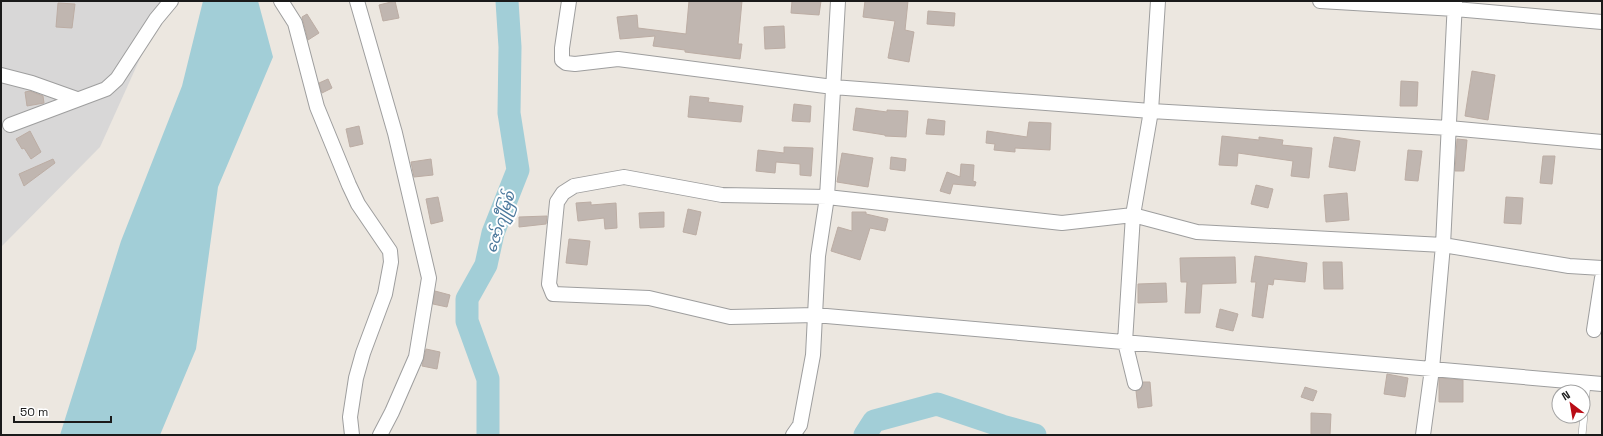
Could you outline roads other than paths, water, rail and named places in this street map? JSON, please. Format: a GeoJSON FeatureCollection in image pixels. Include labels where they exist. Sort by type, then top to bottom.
{"type":"FeatureCollection","features":[{"type":"Feature","properties":{"kind":"street"},"geometry":{"type":"LineString","coordinates":[[10,125],[106,89],[117,79],[156,19],[171,1]]}},
{"type":"Feature","properties":{"kind":"street"},"geometry":{"type":"LineString","coordinates":[[281,1],[295,23],[317,108],[349,185],[358,204],[390,251],[391,262],[385,294],[363,353],[356,378],[350,417],[352,435]]}},
{"type":"Feature","properties":{"kind":"street"},"geometry":{"type":"LineString","coordinates":[[357,1],[395,133],[429,278],[416,357],[392,412],[380,435]]}},
{"type":"Feature","properties":{"kind":"street"},"geometry":{"type":"LineString","coordinates":[[569,1],[562,48],[562,60],[566,63],[575,64],[618,59],[833,87],[1151,111],[1449,128],[1602,142]]}},
{"type":"Feature","properties":{"kind":"street"},"geometry":{"type":"LineString","coordinates":[[793,435],[800,425],[813,355],[818,256],[827,197],[838,1]]}},
{"type":"Feature","properties":{"kind":"street"},"geometry":{"type":"LineString","coordinates":[[1135,383],[1125,342],[1133,214],[1151,111],[1158,1]]}},
{"type":"Feature","properties":{"kind":"street"},"geometry":{"type":"LineString","coordinates":[[1320,1],[1455,5],[1602,22]]}},
{"type":"Feature","properties":{"kind":"street"},"geometry":{"type":"LineString","coordinates":[[1423,435],[1432,368],[1443,245],[1455,5]]}},
{"type":"Feature","properties":{"kind":"street"},"geometry":{"type":"LineString","coordinates":[[1,75],[32,82],[77,99]]}},
{"type":"Feature","properties":{"kind":"street"},"geometry":{"type":"LineString","coordinates":[[1602,268],[1569,266],[1443,245],[1197,232],[1133,214],[1062,223],[827,197],[722,195],[624,177],[574,186],[563,193],[557,202],[549,284],[553,294],[649,298],[730,317],[815,315],[1602,384]]}},
{"type":"Feature","properties":{"kind":"street"},"geometry":{"type":"LineString","coordinates":[[1594,330],[1602,278]]}},
{"type":"Feature","properties":{"kind":"lane"},"geometry":{"type":"LineString","coordinates":[[1582,435],[1587,383]]}},
{"type":"Feature","properties":{"kind":"water"},"geometry":{"type":"Polygon","coordinates":[[[203,1],[258,1],[273,57],[218,187],[196,349],[160,435],[60,435],[121,241],[182,86],[203,1]]]}},
{"type":"Feature","properties":{"kind":"waterway","name":"ဇော်ဂျီမြစ်"},"geometry":{"type":"LineString","coordinates":[[488,435],[488,379],[467,321],[467,299],[486,265],[493,233],[518,170],[509,113],[510,47],[507,1]]}},
{"type":"Feature","properties":{"kind":"waterway","name":"ဇော်ဂျီမြစ်"},"geometry":{"type":"LineString","coordinates":[[865,435],[874,421],[937,404],[1002,426],[1035,435]]}}]}
